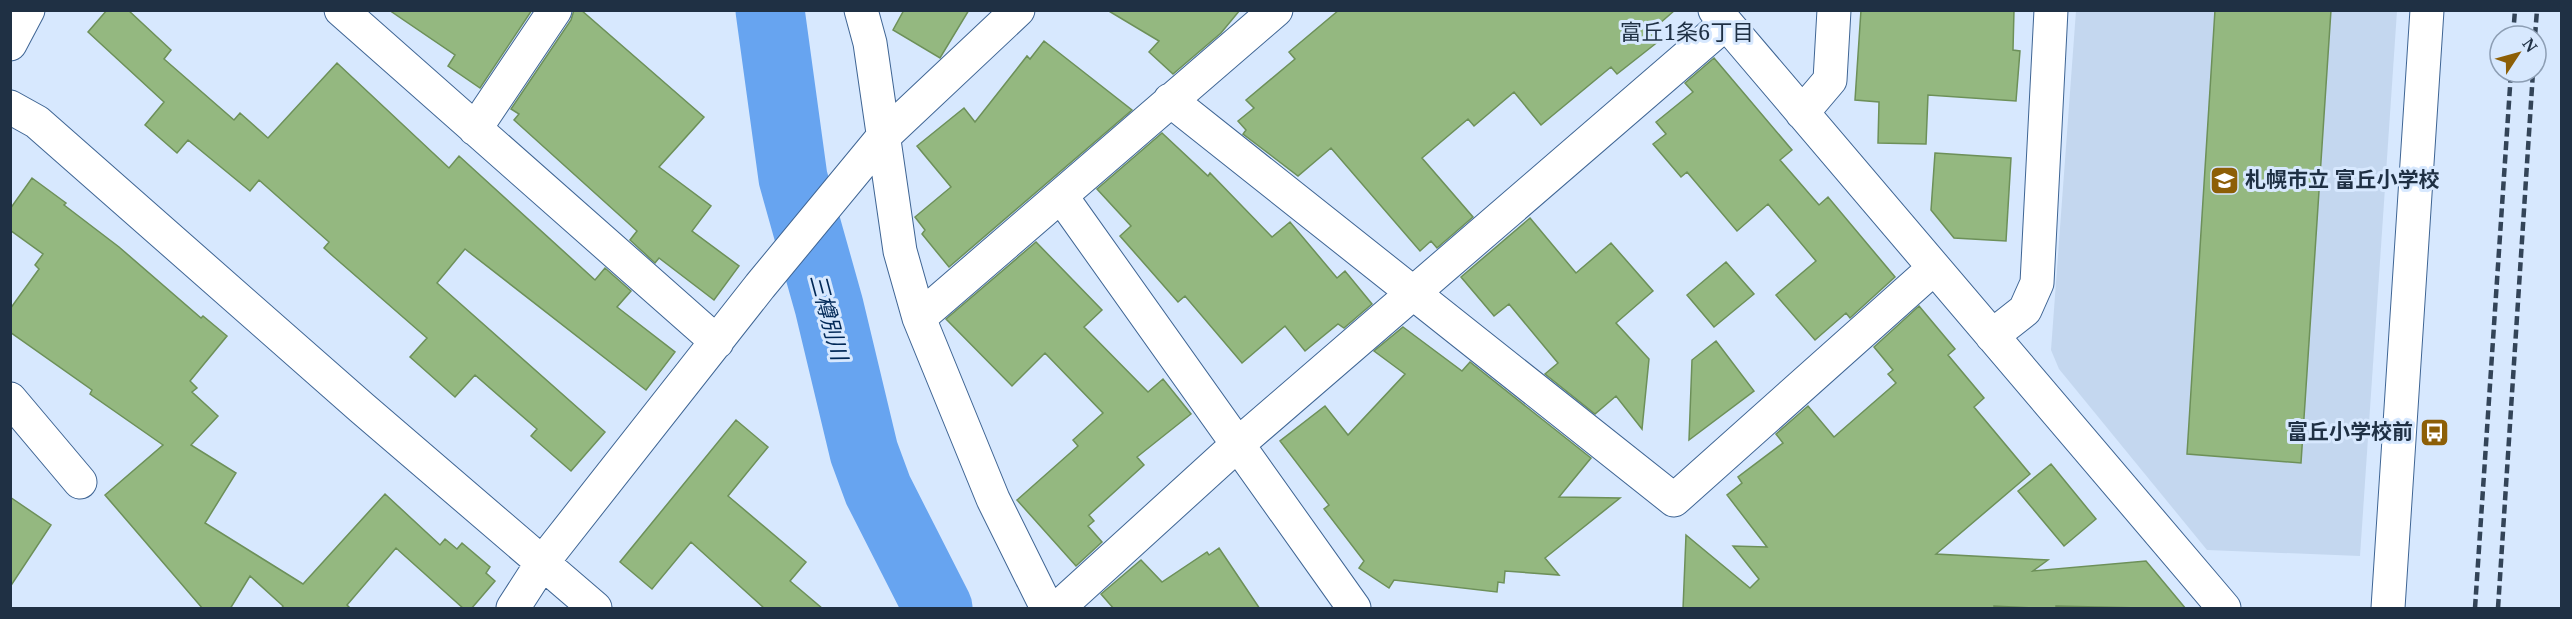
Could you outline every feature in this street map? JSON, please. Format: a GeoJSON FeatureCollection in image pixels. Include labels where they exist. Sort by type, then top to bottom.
{"type":"FeatureCollection","features":[{"type":"Feature","properties":{"kind":"street"},"geometry":{"type":"LineString","coordinates":[[10,44],[28,10]]}},
{"type":"Feature","properties":{"kind":"street"},"geometry":{"type":"LineString","coordinates":[[475,129],[555,10]]}},
{"type":"Feature","properties":{"kind":"street"},"geometry":{"type":"LineString","coordinates":[[861,10],[870,43],[900,251],[919,318],[993,500],[1047,609]]}},
{"type":"Feature","properties":{"kind":"street"},"geometry":{"type":"LineString","coordinates":[[513,609],[542,563],[760,286],[883,137],[1018,10]]}},
{"type":"Feature","properties":{"kind":"street"},"geometry":{"type":"LineString","coordinates":[[919,318],[1276,10]]}},
{"type":"Feature","properties":{"kind":"street"},"geometry":{"type":"LineString","coordinates":[[1802,113],[1830,80],[1834,10]]}},
{"type":"Feature","properties":{"kind":"street"},"geometry":{"type":"LineString","coordinates":[[1992,336],[2025,310],[2037,283],[2051,10]]}},
{"type":"Feature","properties":{"kind":"street"},"geometry":{"type":"LineString","coordinates":[[2388,609],[2427,10]]}},
{"type":"Feature","properties":{"kind":"street"},"geometry":{"type":"LineString","coordinates":[[354,15],[475,129],[717,342]]}},
{"type":"Feature","properties":{"kind":"street"},"geometry":{"type":"LineString","coordinates":[[1058,609],[1238,445],[1721,17],[2224,609]]}},
{"type":"Feature","properties":{"kind":"street"},"geometry":{"type":"LineString","coordinates":[[1170,100],[1674,500],[1934,268]]}},
{"type":"Feature","properties":{"kind":"street"},"geometry":{"type":"LineString","coordinates":[[10,107],[38,122],[595,609]]}},
{"type":"Feature","properties":{"kind":"street"},"geometry":{"type":"LineString","coordinates":[[1060,196],[1354,609]]}},
{"type":"Feature","properties":{"kind":"street"},"geometry":{"type":"LineString","coordinates":[[10,399],[80,482]]}},
{"type":"Feature","properties":{"kind":"shaded area","name":"札幌市立 富丘小学校"},"geometry":{"type":"Polygon","coordinates":[[[2076,11],[2397,11],[2360,556],[2207,550],[2059,369],[2051,350],[2076,11]]]}},
{"type":"Feature","properties":{"kind":"building"},"geometry":{"type":"Polygon","coordinates":[[[107,10],[128,10],[171,50],[164,59],[234,120],[240,113],[268,138],[337,63],[449,168],[459,156],[595,280],[605,268],[631,291],[617,307],[675,352],[646,390],[465,249],[437,283],[605,432],[571,471],[531,436],[537,429],[475,375],[455,397],[410,357],[427,338],[324,248],[329,242],[259,180],[250,191],[188,140],[177,153],[145,125],[164,102],[88,32],[107,10]]]}},
{"type":"Feature","properties":{"kind":"building"},"geometry":{"type":"Polygon","coordinates":[[[389,10],[532,10],[480,88],[448,66],[455,55],[389,10]]]}},
{"type":"Feature","properties":{"kind":"building"},"geometry":{"type":"Polygon","coordinates":[[[574,10],[581,10],[704,117],[659,167],[711,206],[692,231],[739,266],[714,300],[659,258],[655,263],[630,240],[637,231],[514,120],[519,114],[511,109],[571,20],[574,10]]]}},
{"type":"Feature","properties":{"kind":"building"},"geometry":{"type":"Polygon","coordinates":[[[904,10],[969,10],[940,58],[893,30],[904,10]]]}},
{"type":"Feature","properties":{"kind":"building"},"geometry":{"type":"Polygon","coordinates":[[[1107,10],[1240,10],[1221,33],[1173,74],[1149,52],[1159,41],[1107,10]]]}},
{"type":"Feature","properties":{"kind":"building"},"geometry":{"type":"Polygon","coordinates":[[[1339,10],[1675,10],[1651,31],[1659,41],[1617,74],[1611,67],[1541,125],[1514,92],[1474,126],[1468,119],[1422,158],[1473,217],[1437,248],[1431,241],[1420,251],[1331,148],[1298,176],[1243,134],[1246,130],[1238,121],[1254,108],[1246,100],[1295,59],[1289,52],[1339,10]]]}},
{"type":"Feature","properties":{"kind":"building"},"geometry":{"type":"Polygon","coordinates":[[[1861,10],[2014,10],[2013,50],[2020,51],[2016,101],[1928,95],[1926,144],[1878,143],[1879,102],[1855,100],[1861,10]]]}},
{"type":"Feature","properties":{"kind":"building"},"geometry":{"type":"Polygon","coordinates":[[[2215,10],[2331,10],[2301,463],[2187,454],[2215,10]]]}},
{"type":"Feature","properties":{"kind":"building"},"geometry":{"type":"Polygon","coordinates":[[[1044,41],[1132,110],[949,267],[922,234],[925,230],[915,217],[951,187],[917,146],[964,108],[975,122],[1027,56],[1030,59],[1044,41]]]}},
{"type":"Feature","properties":{"kind":"building"},"geometry":{"type":"Polygon","coordinates":[[[1714,58],[1792,150],[1780,160],[1819,205],[1828,197],[1895,277],[1850,318],[1846,313],[1815,340],[1776,295],[1816,261],[1768,204],[1737,231],[1687,172],[1681,177],[1653,144],[1666,134],[1656,122],[1693,92],[1685,83],[1714,58]]]}},
{"type":"Feature","properties":{"kind":"building"},"geometry":{"type":"Polygon","coordinates":[[[1162,133],[1208,176],[1210,173],[1272,237],[1290,222],[1337,278],[1345,271],[1372,304],[1344,328],[1338,324],[1305,351],[1285,326],[1242,363],[1185,296],[1178,302],[1120,236],[1131,226],[1097,189],[1162,133]]]}},
{"type":"Feature","properties":{"kind":"building"},"geometry":{"type":"Polygon","coordinates":[[[1935,153],[2011,158],[2006,241],[1954,238],[1931,210],[1935,153]]]}},
{"type":"Feature","properties":{"kind":"building"},"geometry":{"type":"Polygon","coordinates":[[[32,178],[66,203],[64,205],[119,247],[201,318],[203,316],[227,336],[190,381],[197,388],[192,392],[218,416],[191,445],[236,473],[205,523],[303,584],[385,494],[440,545],[445,539],[457,549],[462,543],[490,567],[486,573],[495,581],[471,609],[464,609],[396,548],[347,605],[351,609],[281,609],[283,606],[250,576],[230,609],[203,609],[105,495],[163,445],[90,394],[92,390],[10,332],[10,309],[39,269],[35,265],[43,254],[10,230],[10,209],[32,178]]]}},
{"type":"Feature","properties":{"kind":"building"},"geometry":{"type":"Polygon","coordinates":[[[1530,218],[1576,273],[1611,243],[1653,291],[1616,323],[1649,359],[1642,429],[1616,396],[1595,414],[1545,374],[1558,363],[1509,304],[1494,316],[1461,277],[1530,218]]]}},
{"type":"Feature","properties":{"kind":"building"},"geometry":{"type":"Polygon","coordinates":[[[1036,242],[1102,310],[1084,327],[1148,392],[1163,379],[1191,414],[1137,457],[1144,465],[1089,515],[1094,521],[1088,526],[1102,542],[1076,566],[1017,500],[1078,446],[1073,440],[1103,413],[1045,353],[1012,386],[946,319],[1036,242]]]}},
{"type":"Feature","properties":{"kind":"building"},"geometry":{"type":"Polygon","coordinates":[[[1726,262],[1754,294],[1714,327],[1687,295],[1726,262]]]}},
{"type":"Feature","properties":{"kind":"building"},"geometry":{"type":"Polygon","coordinates":[[[1919,306],[1955,349],[1948,355],[1984,398],[1974,407],[2030,474],[1936,554],[2048,560],[2033,571],[2146,561],[2186,609],[2056,606],[2056,609],[1994,606],[1994,609],[1683,609],[1686,535],[1750,588],[1759,579],[1733,546],[1767,547],[1727,495],[1742,483],[1738,477],[1783,443],[1776,434],[1808,406],[1834,437],[1896,383],[1888,374],[1893,370],[1874,347],[1919,306]]]}},
{"type":"Feature","properties":{"kind":"building"},"geometry":{"type":"Polygon","coordinates":[[[1403,327],[1462,371],[1470,362],[1591,458],[1559,497],[1620,498],[1545,558],[1559,575],[1505,571],[1504,583],[1498,582],[1497,592],[1394,580],[1389,588],[1359,568],[1364,561],[1324,509],[1329,505],[1280,441],[1325,406],[1348,435],[1405,374],[1374,351],[1403,327]]]}},
{"type":"Feature","properties":{"kind":"building"},"geometry":{"type":"Polygon","coordinates":[[[1716,341],[1754,391],[1689,440],[1692,360],[1716,341]]]}},
{"type":"Feature","properties":{"kind":"building"},"geometry":{"type":"Polygon","coordinates":[[[736,420],[768,447],[728,496],[806,562],[790,581],[823,609],[765,609],[691,542],[652,589],[620,562],[736,420]]]}},
{"type":"Feature","properties":{"kind":"building"},"geometry":{"type":"Polygon","coordinates":[[[2051,464],[2096,519],[2064,546],[2018,491],[2051,464]]]}},
{"type":"Feature","properties":{"kind":"building"},"geometry":{"type":"Polygon","coordinates":[[[10,497],[51,525],[10,587],[10,497]]]}},
{"type":"Feature","properties":{"kind":"building"},"geometry":{"type":"Polygon","coordinates":[[[1219,548],[1260,609],[1114,609],[1101,594],[1141,560],[1162,582],[1207,552],[1209,555],[1219,548]]]}},
{"type":"Feature","properties":{"kind":"waterway","name":"三樽別川"},"geometry":{"type":"LineString","coordinates":[[770,10],[793,178],[829,306],[864,452],[878,490],[938,608]]}},
{"type":"Feature","properties":{"kind":"railway"},"geometry":{"type":"LineString","coordinates":[[2514,24],[2515,10]]}},
{"type":"Feature","properties":{"kind":"railway"},"geometry":{"type":"LineString","coordinates":[[2536,24],[2537,10]]}},
{"type":"Feature","properties":{"kind":"railway"},"geometry":{"type":"LineString","coordinates":[[2475,608],[2510,84]]}},
{"type":"Feature","properties":{"kind":"railway"},"geometry":{"type":"LineString","coordinates":[[2498,608],[2532,84]]}},
{"type":"Feature","properties":{"kind":"place","name":"札幌市立 富丘小学校"},"geometry":{"type":"Point","coordinates":[2224,180]}},
{"type":"Feature","properties":{"kind":"place","name":"富丘小学校前"},"geometry":{"type":"Point","coordinates":[2434,432]}},
{"type":"Feature","properties":{"kind":"district","name":"富丘1条6丁目"},"geometry":{"type":"Point","coordinates":[1687,32]}}]}
